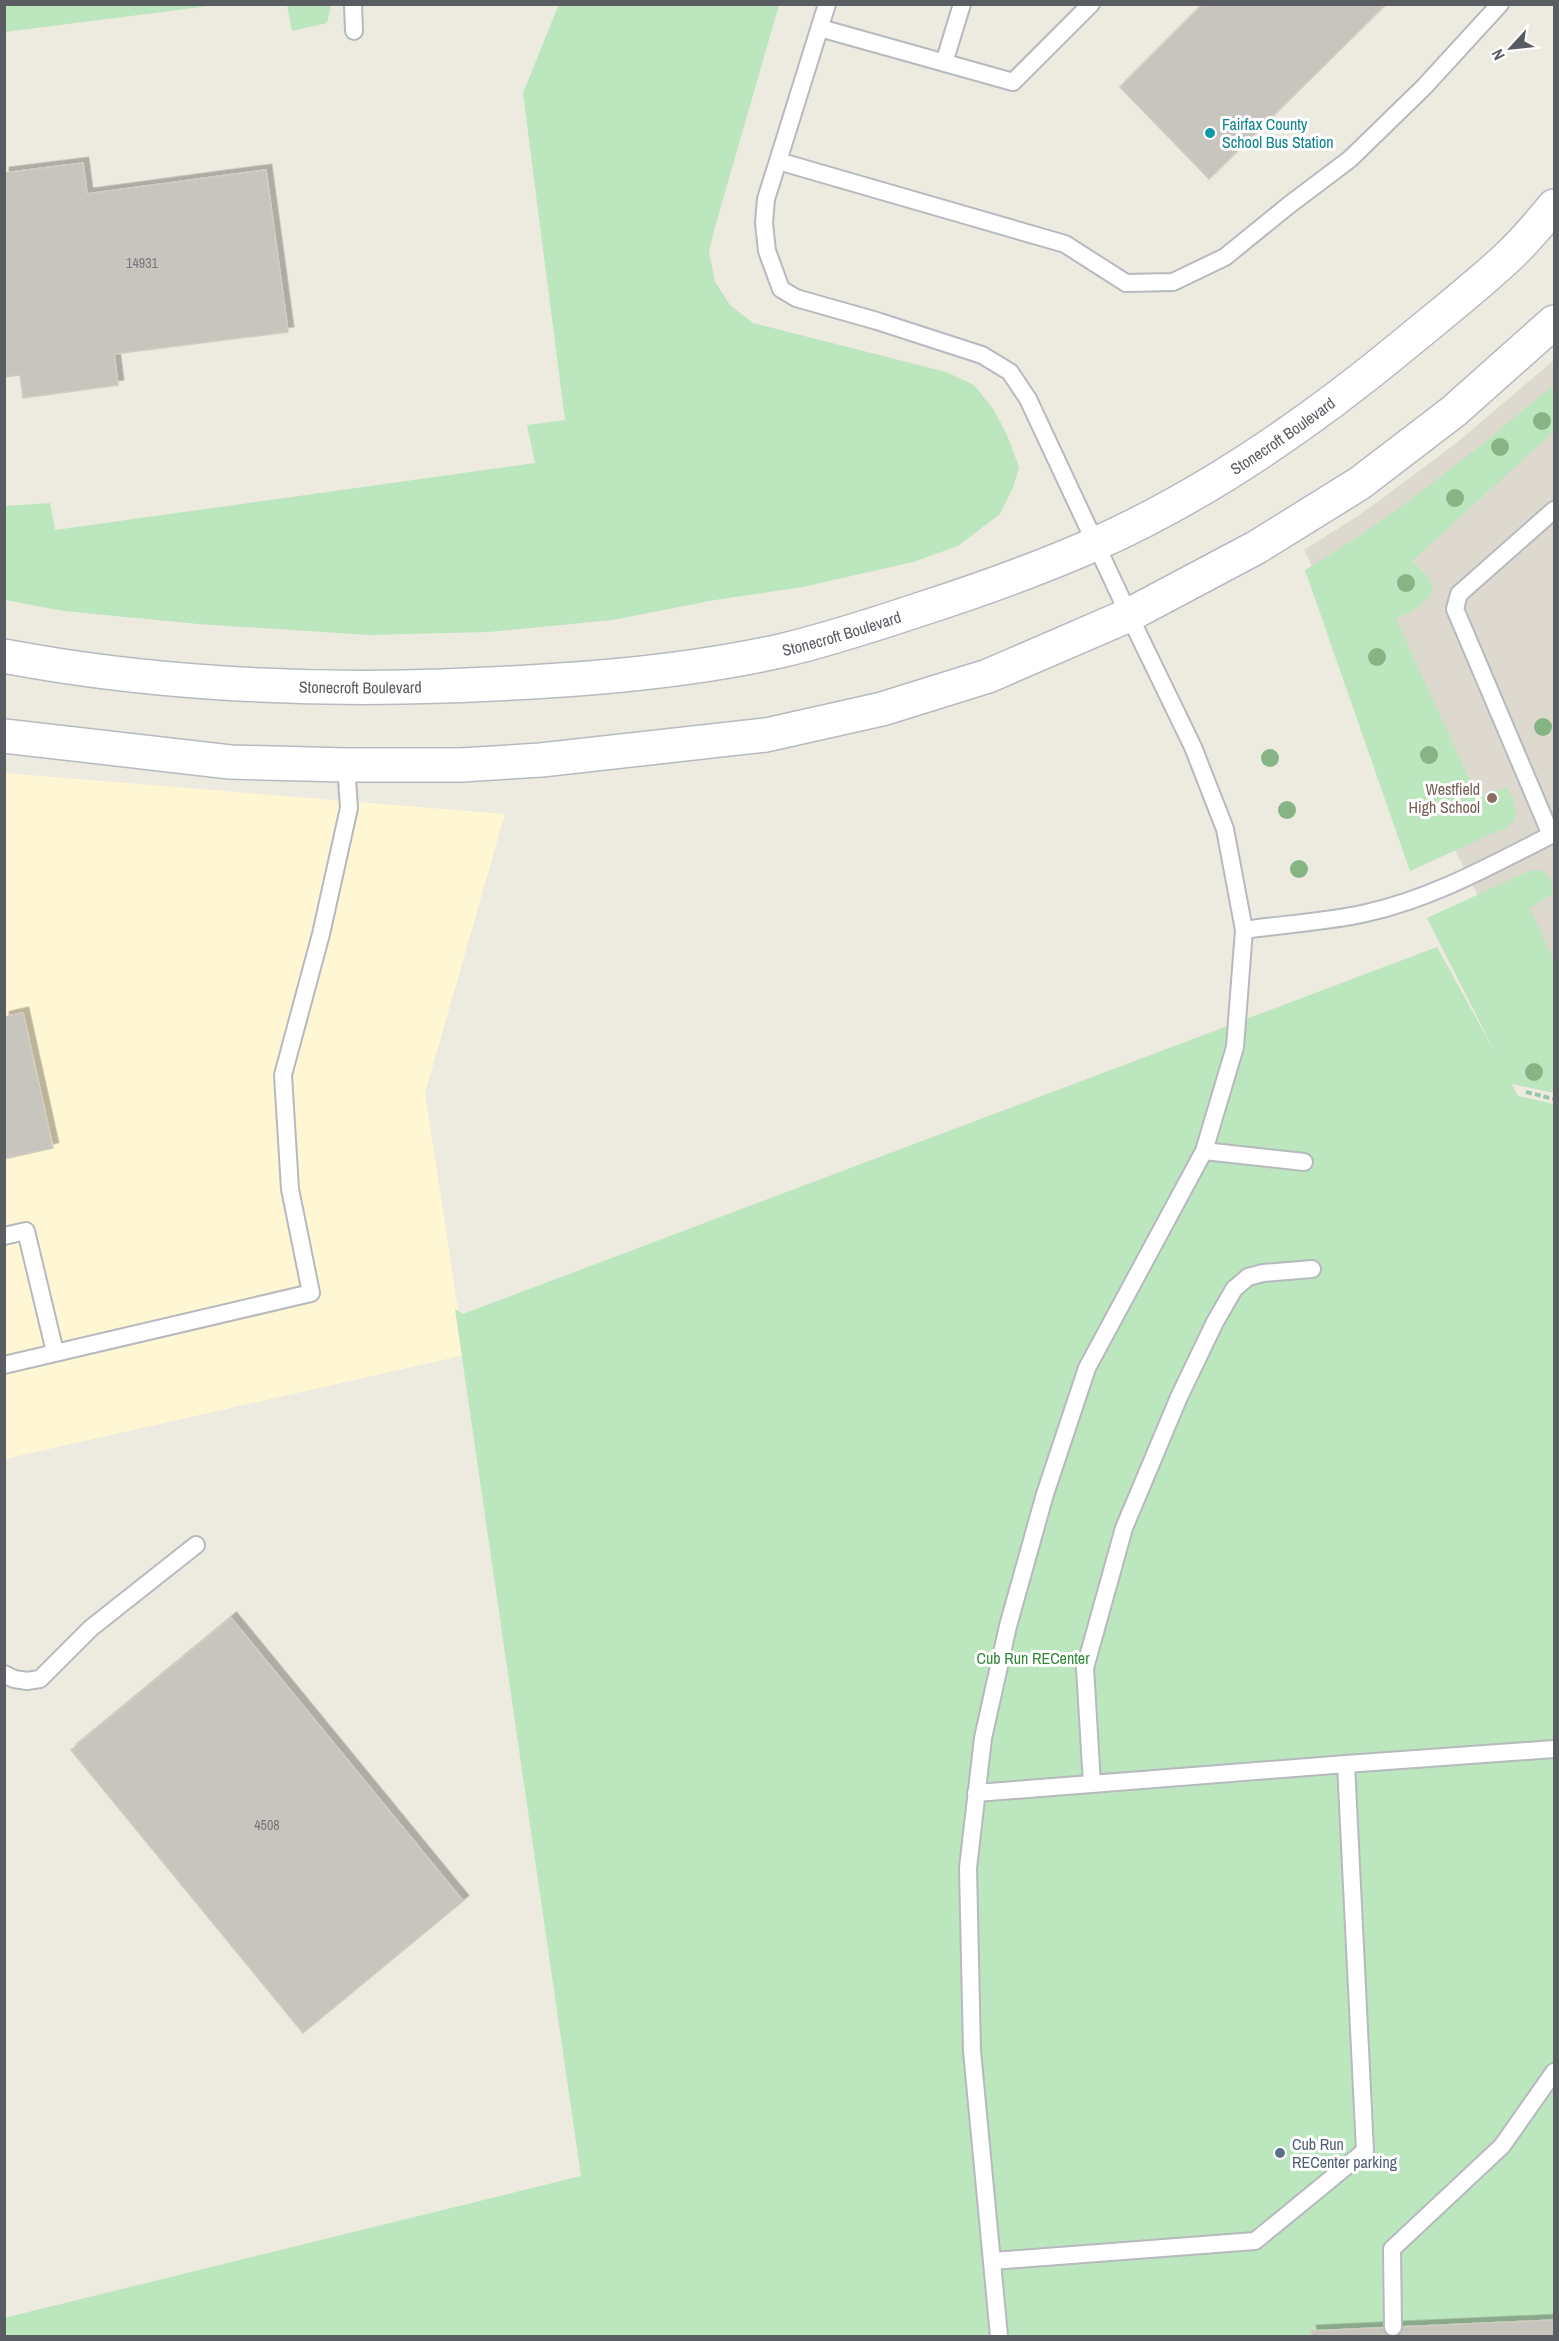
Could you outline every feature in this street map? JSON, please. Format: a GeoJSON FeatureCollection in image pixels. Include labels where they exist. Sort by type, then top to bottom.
{"type":"FeatureCollection","features":[{"type":"Feature","properties":{"kind":"main road","name":"Stonecroft Boulevard"},"geometry":{"type":"LineString","coordinates":[[4,656],[139,675],[257,685],[399,687],[507,683],[703,665],[782,650],[878,623],[984,589],[1095,544],[1178,501],[1276,442],[1350,389],[1510,255],[1554,206]]}},
{"type":"Feature","properties":{"kind":"main road"},"geometry":{"type":"LineString","coordinates":[[4,736],[230,762],[461,765],[541,760],[766,735],[882,709],[988,676],[1129,615],[1257,547],[1360,483],[1454,411],[1554,321]]}},
{"type":"Feature","properties":{"kind":"lane"},"geometry":{"type":"LineString","coordinates":[[353,4],[354,31]]}},
{"type":"Feature","properties":{"kind":"lane"},"geometry":{"type":"LineString","coordinates":[[827,4],[766,199],[764,223],[766,251],[781,289],[796,298],[982,355],[1010,372],[1028,399],[1193,747],[1225,829],[1244,930],[1235,1047],[1204,1151],[1087,1368],[1045,1494],[1008,1626],[983,1738],[968,1868],[972,2051],[999,2337]]}},
{"type":"Feature","properties":{"kind":"lane"},"geometry":{"type":"LineString","coordinates":[[944,63],[962,4]]}},
{"type":"Feature","properties":{"kind":"lane"},"geometry":{"type":"LineString","coordinates":[[820,28],[1013,82],[1091,4]]}},
{"type":"Feature","properties":{"kind":"lane"},"geometry":{"type":"LineString","coordinates":[[778,161],[1065,244],[1126,283],[1173,282],[1225,257],[1350,159],[1424,87],[1500,4]]}},
{"type":"Feature","properties":{"kind":"lane"},"geometry":{"type":"LineString","coordinates":[[1244,930],[1366,913],[1409,901],[1553,839],[1455,609],[1460,594],[1554,510]]}},
{"type":"Feature","properties":{"kind":"lane"},"geometry":{"type":"LineString","coordinates":[[4,1365],[311,1293],[290,1189],[283,1075],[321,934],[349,808],[346,765]]}},
{"type":"Feature","properties":{"kind":"lane"},"geometry":{"type":"LineString","coordinates":[[1204,1151],[1304,1162]]}},
{"type":"Feature","properties":{"kind":"lane"},"geometry":{"type":"LineString","coordinates":[[4,1236],[26,1231],[55,1352]]}},
{"type":"Feature","properties":{"kind":"lane"},"geometry":{"type":"LineString","coordinates":[[1092,1784],[1085,1668],[1124,1528],[1179,1397],[1215,1322],[1234,1289],[1248,1278],[1263,1273],[1312,1269]]}},
{"type":"Feature","properties":{"kind":"lane"},"geometry":{"type":"LineString","coordinates":[[4,1674],[14,1679],[27,1681],[40,1679],[91,1628],[196,1545]]}},
{"type":"Feature","properties":{"kind":"lane"},"geometry":{"type":"LineString","coordinates":[[976,1793],[1554,1749]]}},
{"type":"Feature","properties":{"kind":"lane"},"geometry":{"type":"LineString","coordinates":[[993,2261],[1255,2241],[1365,2151],[1346,1764]]}},
{"type":"Feature","properties":{"kind":"lane"},"geometry":{"type":"LineString","coordinates":[[1393,2327],[1392,2248],[1502,2146],[1554,2072]]}},
{"type":"Feature","properties":{"kind":"path"},"geometry":{"type":"LineString","coordinates":[[1526,1092],[1554,1099]]}},
{"type":"Feature","properties":{"kind":"shaded area","name":"Westfield High School"},"geometry":{"type":"Polygon","coordinates":[[[1554,360],[1554,1047],[1304,550],[1358,516],[1454,445],[1554,360]]]}},
{"type":"Feature","properties":{"kind":"shaded area"},"geometry":{"type":"Polygon","coordinates":[[[4,773],[505,814],[425,1093],[465,1355],[5,1459],[4,773]]]}},
{"type":"Feature","properties":{"kind":"green space"},"geometry":{"type":"Polygon","coordinates":[[[5,4],[217,4],[217,5],[5,32],[5,4]]]}},
{"type":"Feature","properties":{"kind":"green space"},"geometry":{"type":"Polygon","coordinates":[[[559,4],[779,5],[709,252],[715,282],[730,305],[753,323],[946,372],[974,385],[994,410],[1007,435],[1019,467],[1013,488],[1000,514],[958,546],[913,562],[803,587],[715,600],[612,620],[489,632],[369,635],[198,624],[64,611],[5,600],[5,506],[50,503],[55,530],[535,463],[527,425],[565,420],[523,93],[559,4]]]}},
{"type":"Feature","properties":{"kind":"green space"},"geometry":{"type":"Polygon","coordinates":[[[287,5],[331,5],[327,23],[292,31],[287,5]]]}},
{"type":"Feature","properties":{"kind":"green space"},"geometry":{"type":"Polygon","coordinates":[[[1554,385],[1554,431],[1412,561],[1429,579],[1432,586],[1431,593],[1422,604],[1396,619],[1478,798],[1507,787],[1516,812],[1509,826],[1410,871],[1305,570],[1402,506],[1464,459],[1554,385]]]}},
{"type":"Feature","properties":{"kind":"green space","name":"Cub Run RECenter"},"geometry":{"type":"Polygon","coordinates":[[[1539,870],[1549,876],[1554,893],[1530,908],[1554,961],[1554,1093],[1512,1084],[1518,1096],[1554,1104],[1554,2336],[5,2336],[4,2318],[581,2176],[455,1309],[463,1314],[1437,947],[1496,1054],[1427,918],[1529,871],[1539,870]]]}},
{"type":"Feature","properties":{"kind":"building","name":"Fairfax County School Bus Station"},"geometry":{"type":"Polygon","coordinates":[[[1203,4],[1386,4],[1209,179],[1120,87],[1203,4]]]}},
{"type":"Feature","properties":{"kind":"building"},"geometry":{"type":"Polygon","coordinates":[[[83,163],[87,194],[266,170],[288,332],[114,354],[118,385],[23,398],[20,375],[4,377],[4,173],[83,163]]]}},
{"type":"Feature","properties":{"kind":"building"},"geometry":{"type":"Polygon","coordinates":[[[23,1013],[53,1148],[4,1159],[4,1017],[23,1013]]]}},
{"type":"Feature","properties":{"kind":"building"},"geometry":{"type":"Polygon","coordinates":[[[231,1618],[463,1901],[303,2033],[71,1750],[231,1618]]]}},
{"type":"Feature","properties":{"kind":"building"},"geometry":{"type":"Polygon","coordinates":[[[1554,2320],[1554,2336],[1312,2336],[1311,2331],[1554,2320]]]}},
{"type":"Feature","properties":{"kind":"place","name":"Fairfax County School Bus Station"},"geometry":{"type":"Point","coordinates":[1210,133]}},
{"type":"Feature","properties":{"kind":"place","name":"Westfield High School"},"geometry":{"type":"Point","coordinates":[1492,798]}},
{"type":"Feature","properties":{"kind":"place","name":"Cub Run RECenter parking"},"geometry":{"type":"Point","coordinates":[1280,2153]}}]}
